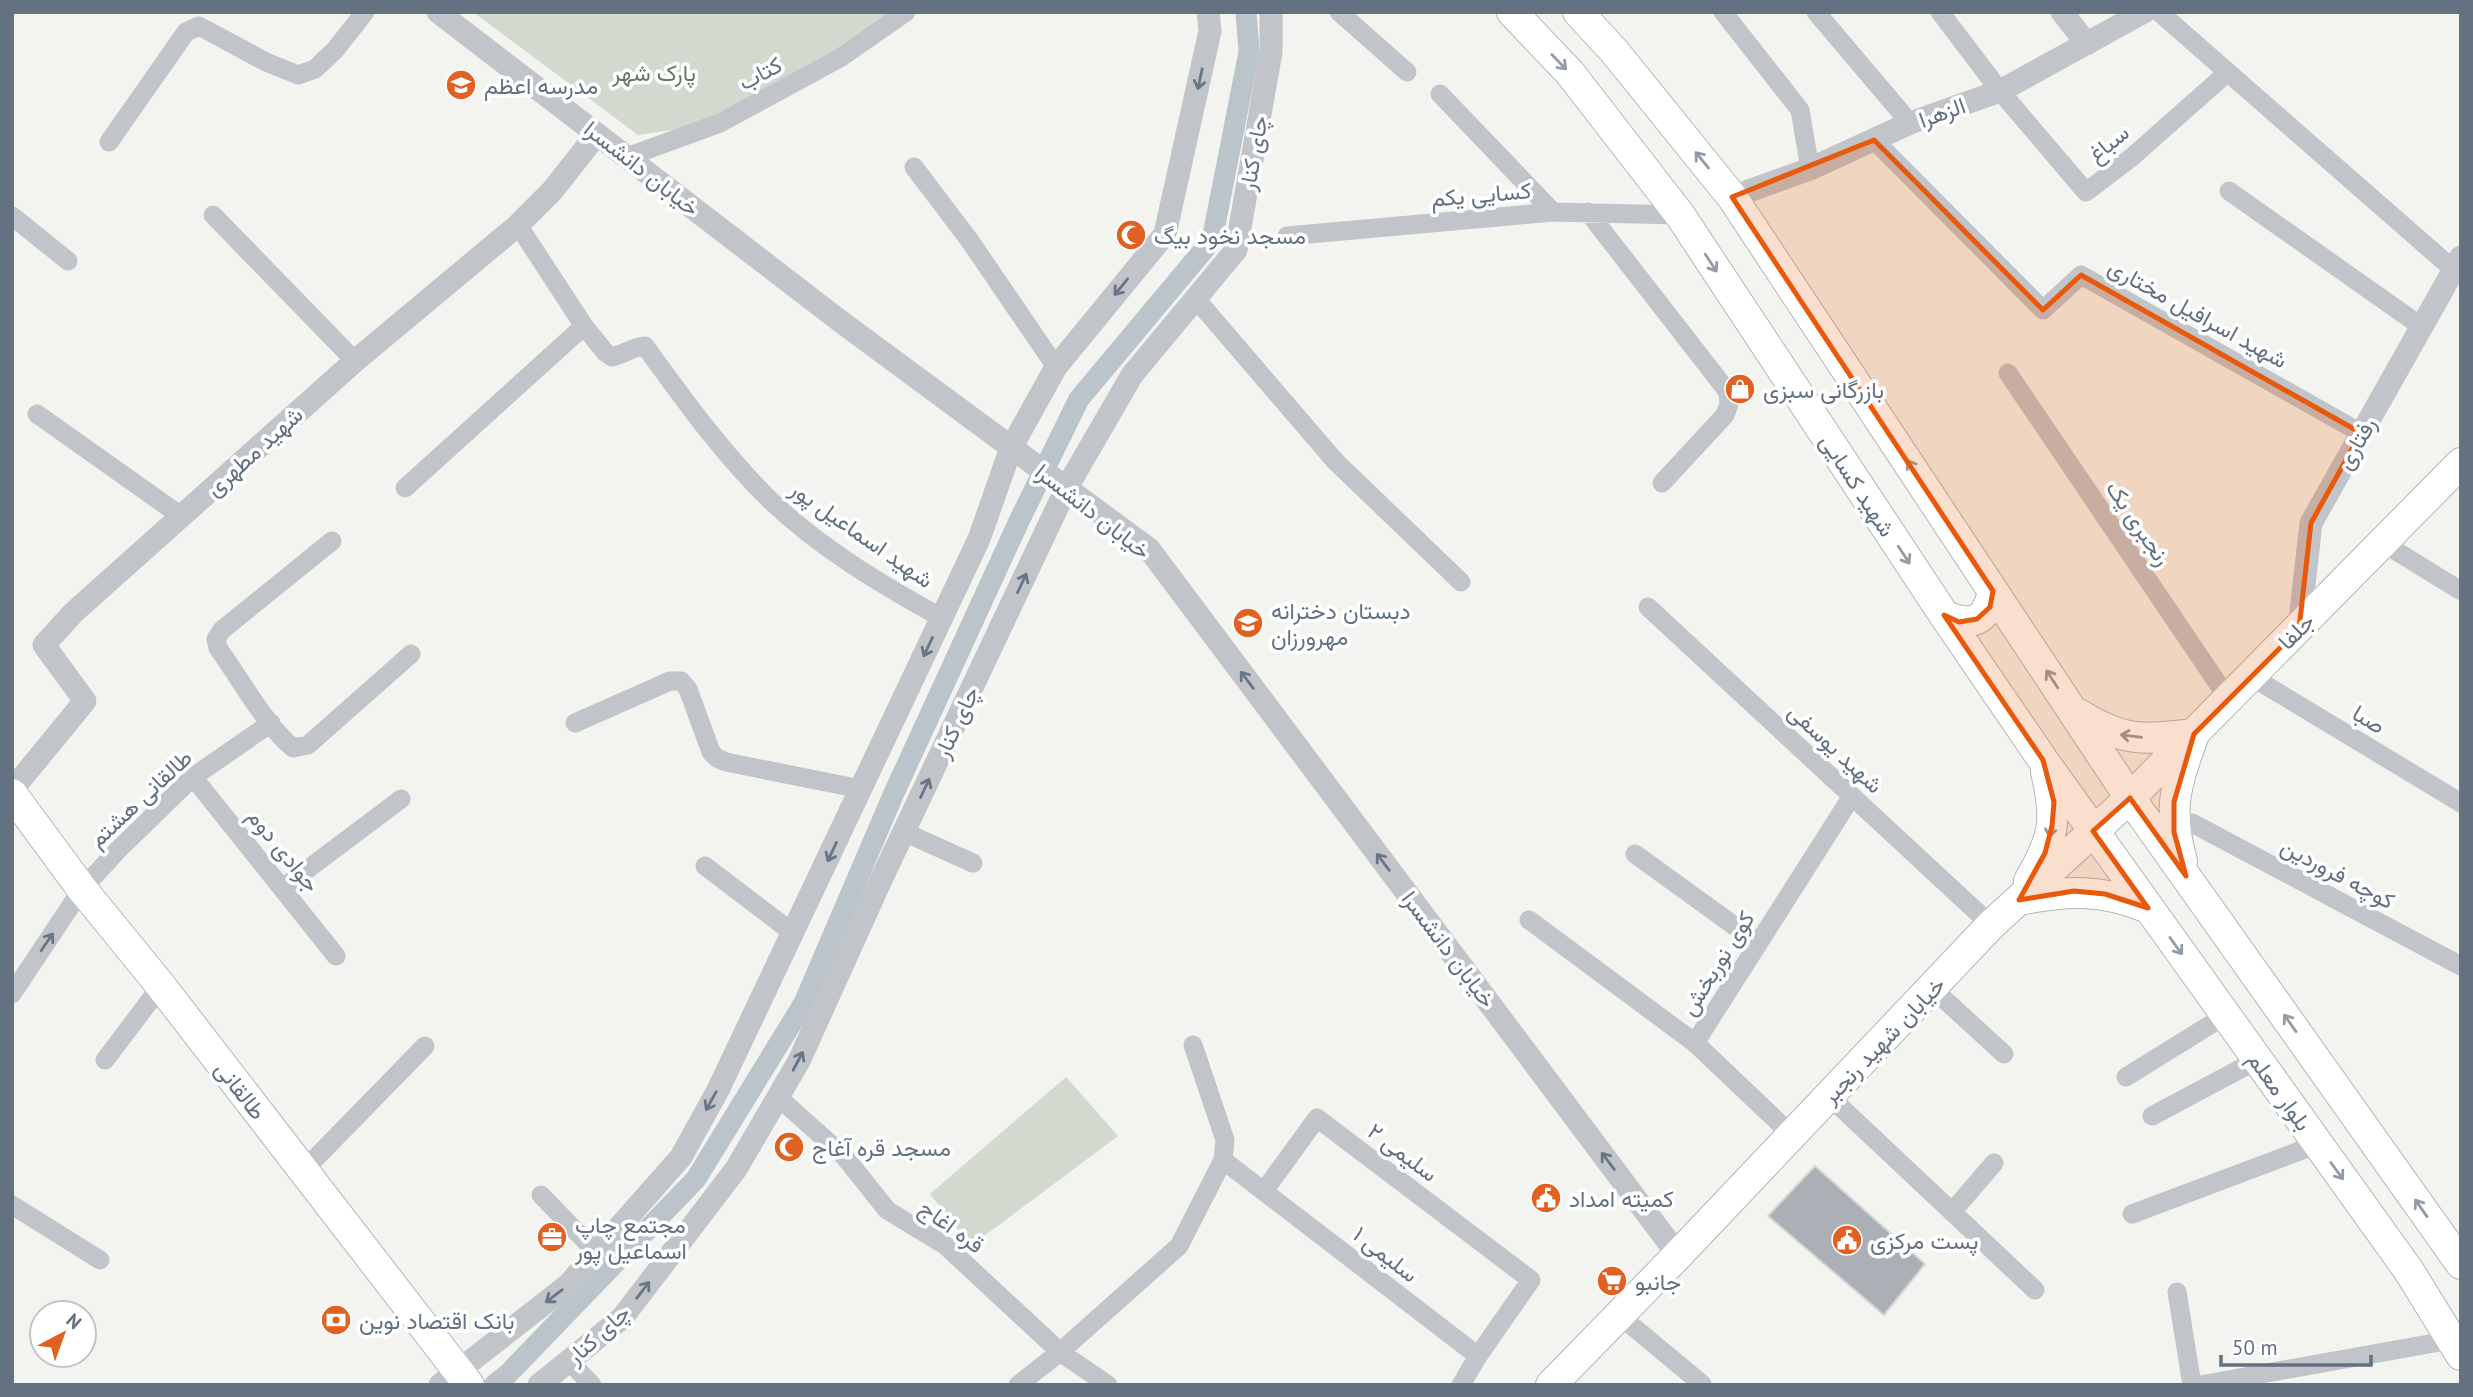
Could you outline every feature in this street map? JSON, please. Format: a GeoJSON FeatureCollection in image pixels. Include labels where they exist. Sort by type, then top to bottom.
{"type":"FeatureCollection","features":[{"type":"Feature","properties":{"kind":"main road","name":"شهید کسایی"},"geometry":{"type":"LineString","coordinates":[[1512,12],[1570,74],[1680,215],[1944,615],[2093,831]]}},
{"type":"Feature","properties":{"kind":"main road"},"geometry":{"type":"LineString","coordinates":[[1578,12],[1615,51],[1732,197],[2130,797]]}},
{"type":"Feature","properties":{"kind":"main road","name":"جلفا"},"geometry":{"type":"LineString","coordinates":[[2093,831],[2252,677],[2461,463]]}},
{"type":"Feature","properties":{"kind":"main road"},"geometry":{"type":"LineString","coordinates":[[1944,615],[1959,622],[1977,619],[1990,607],[1993,591]]}},
{"type":"Feature","properties":{"kind":"main road"},"geometry":{"type":"LineString","coordinates":[[2073,711],[2101,728],[2128,738],[2194,734],[2174,802],[2174,832],[2186,876]]}},
{"type":"Feature","properties":{"kind":"main road"},"geometry":{"type":"LineString","coordinates":[[2019,900],[2045,853],[2052,826],[2054,802],[2043,760]]}},
{"type":"Feature","properties":{"kind":"main road","name":"طالقانی"},"geometry":{"type":"LineString","coordinates":[[12,792],[82,889],[161,986],[303,1171],[455,1380]]}},
{"type":"Feature","properties":{"kind":"main road","name":"بلوار معلم"},"geometry":{"type":"LineString","coordinates":[[2130,797],[2461,1264]]}},
{"type":"Feature","properties":{"kind":"main road","name":"خیابان شهید رنجبر"},"geometry":{"type":"LineString","coordinates":[[1551,1385],[1830,1097],[1991,925],[2093,831]]}},
{"type":"Feature","properties":{"kind":"main road","name":"بلوار معلم"},"geometry":{"type":"LineString","coordinates":[[2093,831],[2409,1271],[2456,1348]]}},
{"type":"Feature","properties":{"kind":"main road"},"geometry":{"type":"LineString","coordinates":[[2019,900],[2074,891],[2105,894],[2148,908]]}},
{"type":"Feature","properties":{"kind":"street"},"geometry":{"type":"LineString","coordinates":[[109,142],[186,33],[199,26],[266,62],[298,75],[315,69],[335,50],[365,12]]}},
{"type":"Feature","properties":{"kind":"street","name":"خیابان دانشسرا"},"geometry":{"type":"LineString","coordinates":[[438,12],[840,321],[1149,549],[1678,1255]]}},
{"type":"Feature","properties":{"kind":"street","name":"کتاب"},"geometry":{"type":"LineString","coordinates":[[628,157],[720,123],[840,58],[906,12]]}},
{"type":"Feature","properties":{"kind":"street"},"geometry":{"type":"LineString","coordinates":[[455,1380],[568,1285],[681,1157],[718,1090],[979,539],[1012,448],[1056,367],[1165,234],[1210,31],[1208,12]]}},
{"type":"Feature","properties":{"kind":"street","name":"چای کنار"},"geometry":{"type":"LineString","coordinates":[[539,1385],[622,1318],[736,1169],[799,1061],[1066,489],[1132,375],[1236,250],[1271,52],[1272,12]]}},
{"type":"Feature","properties":{"kind":"street"},"geometry":{"type":"LineString","coordinates":[[1339,12],[1407,72]]}},
{"type":"Feature","properties":{"kind":"street"},"geometry":{"type":"LineString","coordinates":[[1723,12],[1800,110],[1810,169]]}},
{"type":"Feature","properties":{"kind":"street"},"geometry":{"type":"LineString","coordinates":[[1816,12],[1910,123]]}},
{"type":"Feature","properties":{"kind":"street"},"geometry":{"type":"LineString","coordinates":[[1940,12],[2000,91]]}},
{"type":"Feature","properties":{"kind":"street"},"geometry":{"type":"LineString","coordinates":[[2062,12],[2087,44]]}},
{"type":"Feature","properties":{"kind":"street","name":"الزهرا"},"geometry":{"type":"LineString","coordinates":[[1732,197],[1810,169],[1910,123],[2000,91],[2144,12]]}},
{"type":"Feature","properties":{"kind":"street","name":"رفتاری"},"geometry":{"type":"LineString","coordinates":[[2160,12],[2457,263],[2311,523],[2299,629]]}},
{"type":"Feature","properties":{"kind":"street","name":"سباغ"},"geometry":{"type":"LineString","coordinates":[[2000,91],[2086,192],[2132,158],[2228,72]]}},
{"type":"Feature","properties":{"kind":"street"},"geometry":{"type":"LineString","coordinates":[[1440,94],[1553,212]]}},
{"type":"Feature","properties":{"kind":"street","name":"شهید مطهری"},"geometry":{"type":"LineString","coordinates":[[12,792],[85,701],[44,645],[73,612],[355,362],[518,225],[552,191],[597,134]]}},
{"type":"Feature","properties":{"kind":"street","name":"شهید اسرافیل مختاری"},"geometry":{"type":"LineString","coordinates":[[1874,140],[2043,310],[2081,275],[2361,433]]}},
{"type":"Feature","properties":{"kind":"street"},"geometry":{"type":"LineString","coordinates":[[914,167],[970,241],[1056,367]]}},
{"type":"Feature","properties":{"kind":"street"},"geometry":{"type":"LineString","coordinates":[[2229,191],[2422,327]]}},
{"type":"Feature","properties":{"kind":"street","name":"کسایی یکم"},"geometry":{"type":"LineString","coordinates":[[1287,236],[1553,212],[1680,215]]}},
{"type":"Feature","properties":{"kind":"street"},"geometry":{"type":"LineString","coordinates":[[1588,212],[1728,392],[1730,404],[1725,415],[1662,483]]}},
{"type":"Feature","properties":{"kind":"street"},"geometry":{"type":"LineString","coordinates":[[213,215],[355,362]]}},
{"type":"Feature","properties":{"kind":"street"},"geometry":{"type":"LineString","coordinates":[[12,216],[68,261]]}},
{"type":"Feature","properties":{"kind":"street","name":"شهید اسماعیل پور"},"geometry":{"type":"LineString","coordinates":[[518,225],[584,326],[605,352],[612,357],[634,346],[645,346],[710,434],[771,500],[816,538],[864,572],[942,618]]}},
{"type":"Feature","properties":{"kind":"street"},"geometry":{"type":"LineString","coordinates":[[1196,299],[1335,461],[1461,582]]}},
{"type":"Feature","properties":{"kind":"street"},"geometry":{"type":"LineString","coordinates":[[405,488],[584,326]]}},
{"type":"Feature","properties":{"kind":"street","name":"رنجبری یک"},"geometry":{"type":"LineString","coordinates":[[2008,373],[2229,700]]}},
{"type":"Feature","properties":{"kind":"street"},"geometry":{"type":"LineString","coordinates":[[37,414],[181,516]]}},
{"type":"Feature","properties":{"kind":"street"},"geometry":{"type":"LineString","coordinates":[[332,541],[222,630],[216,639],[218,648],[284,741],[293,748],[308,744],[411,654]]}},
{"type":"Feature","properties":{"kind":"street"},"geometry":{"type":"LineString","coordinates":[[2383,542],[2461,591]]}},
{"type":"Feature","properties":{"kind":"street","name":"شهید یوسفی"},"geometry":{"type":"LineString","coordinates":[[1648,607],[1991,925]]}},
{"type":"Feature","properties":{"kind":"street","name":"صبا"},"geometry":{"type":"LineString","coordinates":[[2252,677],[2461,803]]}},
{"type":"Feature","properties":{"kind":"street"},"geometry":{"type":"LineString","coordinates":[[575,723],[670,681],[681,681],[688,689],[711,752],[717,758],[861,789]]}},
{"type":"Feature","properties":{"kind":"street","name":"طالقانی هشتم"},"geometry":{"type":"LineString","coordinates":[[12,994],[82,889],[193,777],[271,723]]}},
{"type":"Feature","properties":{"kind":"street","name":"جوادی دوم"},"geometry":{"type":"LineString","coordinates":[[193,777],[284,887],[336,956]]}},
{"type":"Feature","properties":{"kind":"street","name":"کوی نوربخش"},"geometry":{"type":"LineString","coordinates":[[1792,1135],[1695,1043],[1852,796]]}},
{"type":"Feature","properties":{"kind":"street"},"geometry":{"type":"LineString","coordinates":[[284,887],[401,799]]}},
{"type":"Feature","properties":{"kind":"street","name":"کوچه فروردین"},"geometry":{"type":"LineString","coordinates":[[2192,823],[2461,966]]}},
{"type":"Feature","properties":{"kind":"street"},"geometry":{"type":"LineString","coordinates":[[904,832],[973,863]]}},
{"type":"Feature","properties":{"kind":"street"},"geometry":{"type":"LineString","coordinates":[[1635,854],[1758,943]]}},
{"type":"Feature","properties":{"kind":"street"},"geometry":{"type":"LineString","coordinates":[[705,866],[793,933]]}},
{"type":"Feature","properties":{"kind":"street"},"geometry":{"type":"LineString","coordinates":[[1529,920],[1695,1043]]}},
{"type":"Feature","properties":{"kind":"street"},"geometry":{"type":"LineString","coordinates":[[105,1060],[161,986]]}},
{"type":"Feature","properties":{"kind":"street"},"geometry":{"type":"LineString","coordinates":[[1933,989],[2004,1054]]}},
{"type":"Feature","properties":{"kind":"street"},"geometry":{"type":"LineString","coordinates":[[2126,1077],[2225,1015]]}},
{"type":"Feature","properties":{"kind":"street"},"geometry":{"type":"LineString","coordinates":[[1018,1385],[1060,1352],[1179,1246],[1223,1160],[1225,1140],[1193,1045]]}},
{"type":"Feature","properties":{"kind":"street"},"geometry":{"type":"LineString","coordinates":[[303,1171],[425,1046]]}},
{"type":"Feature","properties":{"kind":"street"},"geometry":{"type":"LineString","coordinates":[[2152,1116],[2257,1060]]}},
{"type":"Feature","properties":{"kind":"street","name":"قره اغاج"},"geometry":{"type":"LineString","coordinates":[[778,1097],[844,1156],[887,1210],[946,1246],[1060,1352],[1108,1385]]}},
{"type":"Feature","properties":{"kind":"street"},"geometry":{"type":"LineString","coordinates":[[1830,1097],[2035,1290]]}},
{"type":"Feature","properties":{"kind":"street","name":"سلیمی ۲"},"geometry":{"type":"LineString","coordinates":[[1264,1191],[1318,1118],[1531,1280],[1478,1356]]}},
{"type":"Feature","properties":{"kind":"street"},"geometry":{"type":"LineString","coordinates":[[2132,1214],[2318,1144]]}},
{"type":"Feature","properties":{"kind":"street","name":"سلیمی ۱"},"geometry":{"type":"LineString","coordinates":[[1223,1160],[1478,1356]]}},
{"type":"Feature","properties":{"kind":"street"},"geometry":{"type":"LineString","coordinates":[[1952,1212],[1994,1163]]}},
{"type":"Feature","properties":{"kind":"street"},"geometry":{"type":"LineString","coordinates":[[541,1195],[597,1253]]}},
{"type":"Feature","properties":{"kind":"street"},"geometry":{"type":"LineString","coordinates":[[12,1205],[100,1260]]}},
{"type":"Feature","properties":{"kind":"street"},"geometry":{"type":"LineString","coordinates":[[2178,1292],[2192,1385]]}},
{"type":"Feature","properties":{"kind":"street"},"geometry":{"type":"LineString","coordinates":[[1619,1315],[1702,1384]]}},
{"type":"Feature","properties":{"kind":"street"},"geometry":{"type":"LineString","coordinates":[[2200,1385],[2456,1348]]}},
{"type":"Feature","properties":{"kind":"street"},"geometry":{"type":"LineString","coordinates":[[1461,1385],[1478,1356]]}},
{"type":"Feature","properties":{"kind":"street"},"geometry":{"type":"LineString","coordinates":[[569,1361],[592,1385]]}},
{"type":"Feature","properties":{"kind":"highlighted area"},"geometry":{"type":"Polygon","coordinates":[[[1874,140],[2043,310],[2081,275],[2361,433],[2311,523],[2299,629],[2194,734],[2174,802],[2174,832],[2186,876],[2130,798],[2093,831],[2148,908],[2105,894],[2074,891],[2019,900],[2045,853],[2052,826],[2054,802],[2043,760],[1944,615],[1959,622],[1977,619],[1990,607],[1993,591],[1732,197],[1874,140]]]}},
{"type":"Feature","properties":{"kind":"green space","name":"پارک شهر"},"geometry":{"type":"Polygon","coordinates":[[[473,12],[899,12],[720,123],[638,135],[473,12]]]}},
{"type":"Feature","properties":{"kind":"green space"},"geometry":{"type":"Polygon","coordinates":[[[1066,1077],[1118,1136],[971,1246],[930,1194],[1066,1077]]]}},
{"type":"Feature","properties":{"kind":"building","name":"پست مرکزی"},"geometry":{"type":"Polygon","coordinates":[[[1815,1166],[1925,1264],[1884,1315],[1768,1216],[1815,1166]]]}},
{"type":"Feature","properties":{"kind":"waterway"},"geometry":{"type":"LineString","coordinates":[[494,1385],[508,1374],[696,1179],[804,1003],[894,793],[1020,519],[1079,399],[1212,240],[1249,52],[1246,12]]}},
{"type":"Feature","properties":{"kind":"place","name":"مدرسه اعظم"},"geometry":{"type":"Point","coordinates":[461,85]}},
{"type":"Feature","properties":{"kind":"place","name":"مسجد نخود‌ بیگ"},"geometry":{"type":"Point","coordinates":[1131,235]}},
{"type":"Feature","properties":{"kind":"place","name":"بازرگانی سبزی"},"geometry":{"type":"Point","coordinates":[1740,389]}},
{"type":"Feature","properties":{"kind":"place","name":"دبستان دخترانه مهرورزان"},"geometry":{"type":"Point","coordinates":[1248,623]}},
{"type":"Feature","properties":{"kind":"place","name":"مسجد قره آغاج"},"geometry":{"type":"Point","coordinates":[789,1147]}},
{"type":"Feature","properties":{"kind":"place","name":"کمیته امداد"},"geometry":{"type":"Point","coordinates":[1546,1198]}},
{"type":"Feature","properties":{"kind":"place","name":"مجتمع چاپ اسماعیل پور"},"geometry":{"type":"Point","coordinates":[552,1237]}},
{"type":"Feature","properties":{"kind":"place","name":"پست مرکزی"},"geometry":{"type":"Point","coordinates":[1847,1240]}},
{"type":"Feature","properties":{"kind":"place","name":"جانبو"},"geometry":{"type":"Point","coordinates":[1612,1281]}},
{"type":"Feature","properties":{"kind":"place","name":"بانک اقتصاد نوین"},"geometry":{"type":"Point","coordinates":[336,1320]}}]}
